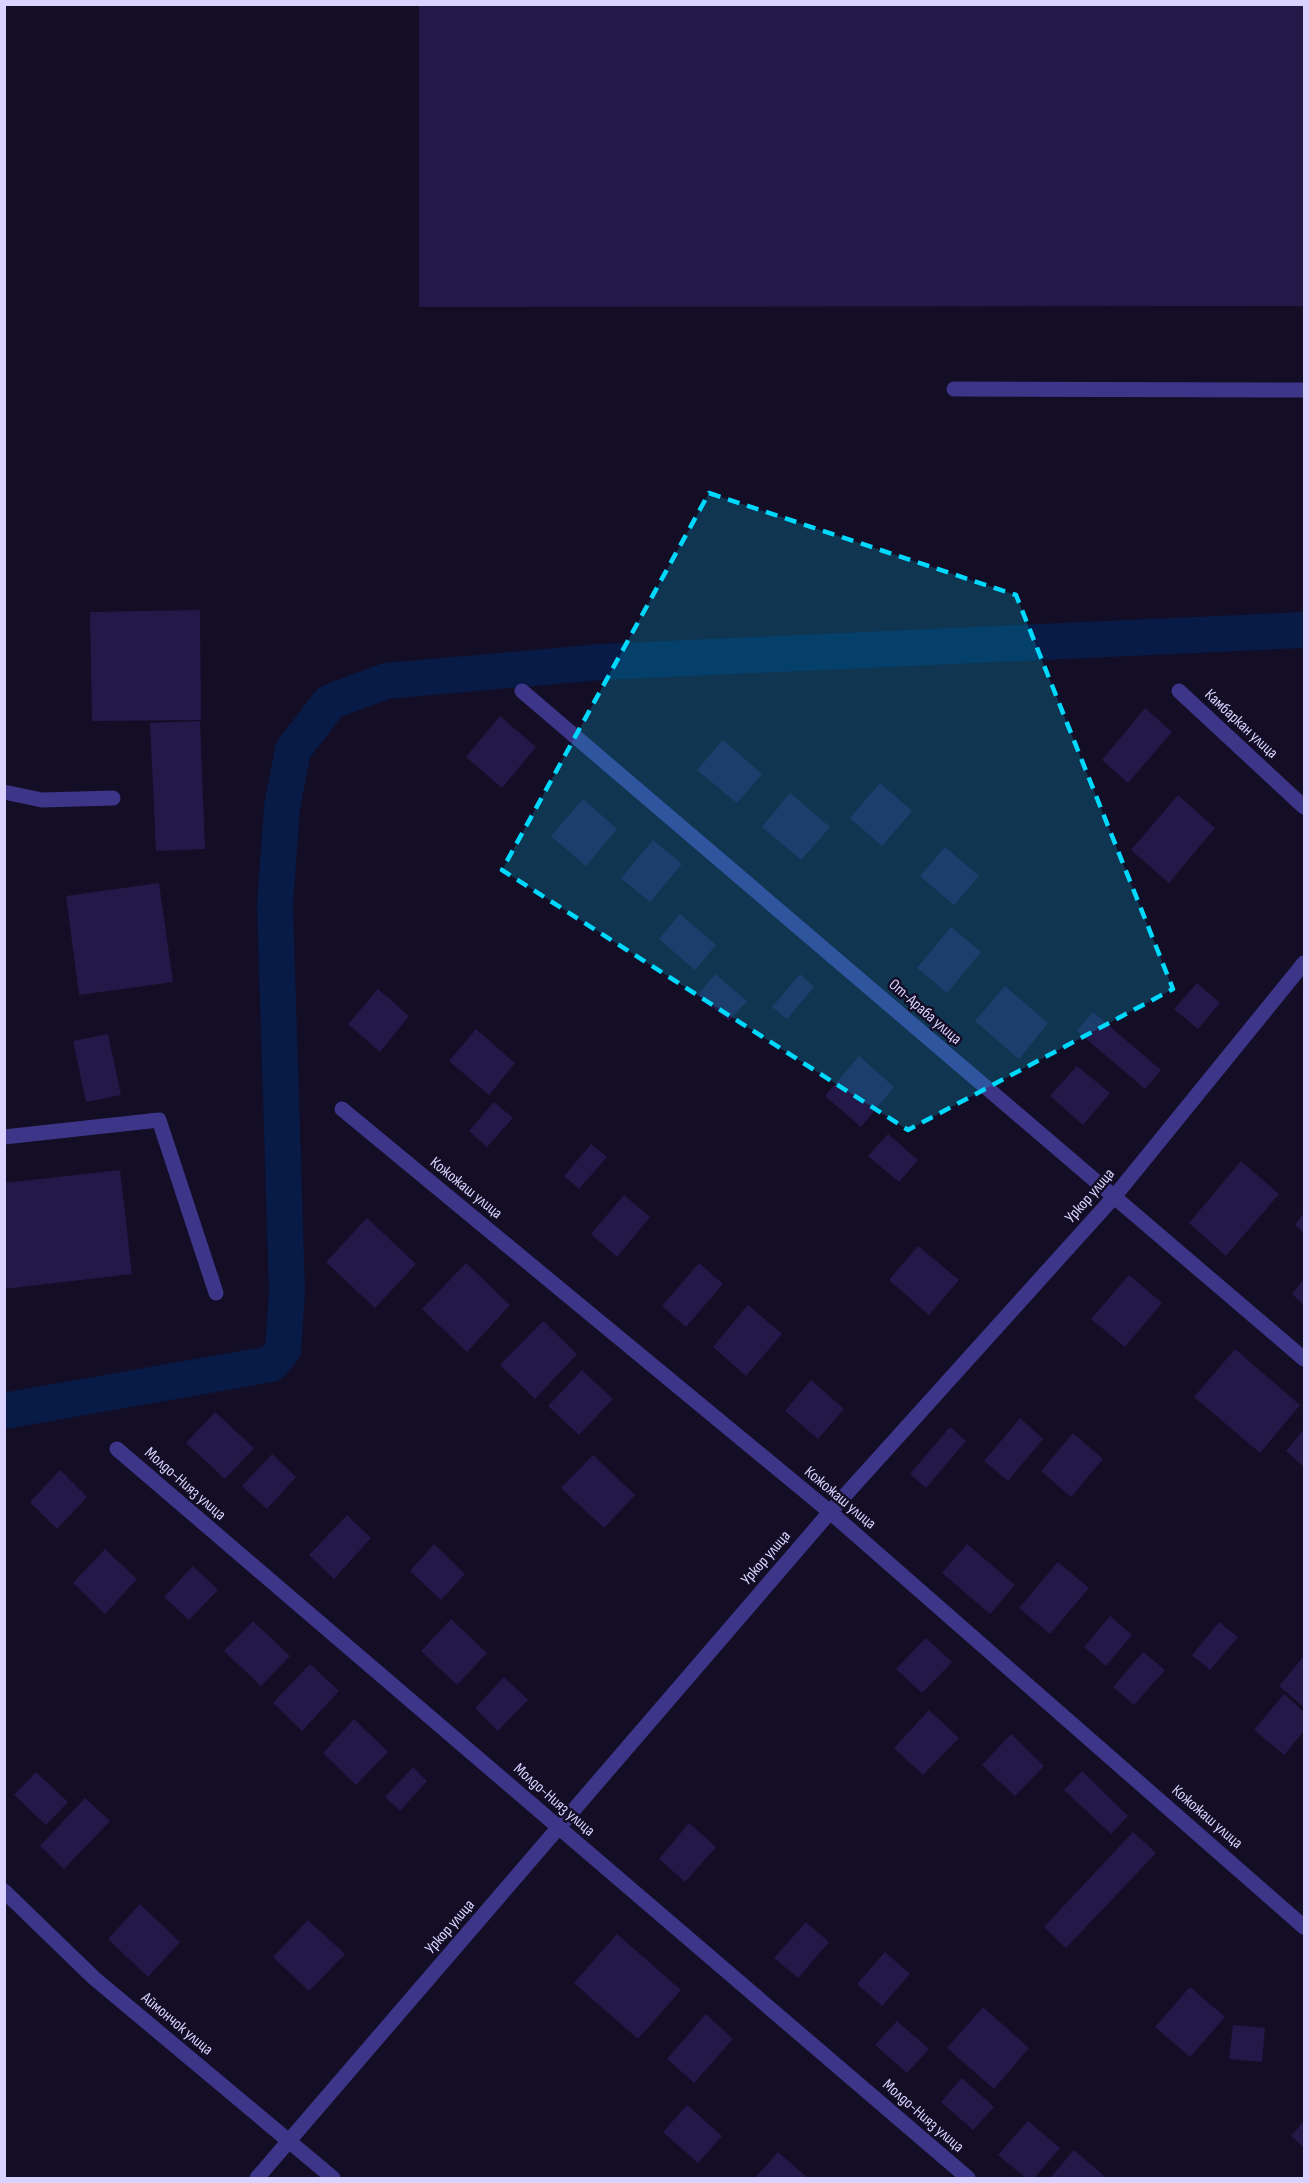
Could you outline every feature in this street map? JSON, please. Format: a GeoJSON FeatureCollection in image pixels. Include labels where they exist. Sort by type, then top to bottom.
{"type":"FeatureCollection","features":[{"type":"Feature","properties":{"kind":"street"},"geometry":{"type":"LineString","coordinates":[[954,389],[1305,390]]}},
{"type":"Feature","properties":{"kind":"street","name":"От-Араба улица"},"geometry":{"type":"LineString","coordinates":[[522,691],[1305,1359]]}},
{"type":"Feature","properties":{"kind":"street","name":"Камбаркан улица"},"geometry":{"type":"LineString","coordinates":[[1179,691],[1305,807]]}},
{"type":"Feature","properties":{"kind":"street"},"geometry":{"type":"LineString","coordinates":[[4,792],[42,800],[113,798]]}},
{"type":"Feature","properties":{"kind":"street","name":"Уркор улица"},"geometry":{"type":"LineString","coordinates":[[257,2178],[830,1512],[1114,1197],[1305,963]]}},
{"type":"Feature","properties":{"kind":"street","name":"Кожожаш улица"},"geometry":{"type":"LineString","coordinates":[[342,1110],[830,1512],[1305,1927]]}},
{"type":"Feature","properties":{"kind":"street"},"geometry":{"type":"LineString","coordinates":[[4,1137],[159,1120],[216,1293]]}},
{"type":"Feature","properties":{"kind":"street","name":"Молдо-Нияз улица"},"geometry":{"type":"LineString","coordinates":[[117,1449],[968,2178]]}},
{"type":"Feature","properties":{"kind":"street","name":"Аймончок улица"},"geometry":{"type":"LineString","coordinates":[[4,1891],[94,1978],[333,2178]]}},
{"type":"Feature","properties":{"kind":"highlighted area"},"geometry":{"type":"Polygon","coordinates":[[[709,493],[1016,595],[1173,989],[908,1130],[502,870],[709,493]]]}},
{"type":"Feature","properties":{"kind":"building"},"geometry":{"type":"Polygon","coordinates":[[[419,4],[1304,4],[1304,306],[419,307],[419,4]]]}},
{"type":"Feature","properties":{"kind":"building"},"geometry":{"type":"Polygon","coordinates":[[[200,610],[201,720],[92,721],[90,612],[200,610]]]}},
{"type":"Feature","properties":{"kind":"building"},"geometry":{"type":"Polygon","coordinates":[[[1145,708],[1172,732],[1128,783],[1102,760],[1145,708]]]}},
{"type":"Feature","properties":{"kind":"building"},"geometry":{"type":"Polygon","coordinates":[[[500,716],[536,747],[502,788],[466,757],[500,716]]]}},
{"type":"Feature","properties":{"kind":"building"},"geometry":{"type":"Polygon","coordinates":[[[200,721],[205,849],[156,851],[150,723],[200,721]]]}},
{"type":"Feature","properties":{"kind":"building"},"geometry":{"type":"Polygon","coordinates":[[[723,740],[762,774],[737,803],[697,770],[723,740]]]}},
{"type":"Feature","properties":{"kind":"building"},"geometry":{"type":"Polygon","coordinates":[[[880,783],[912,811],[882,846],[850,818],[880,783]]]}},
{"type":"Feature","properties":{"kind":"building"},"geometry":{"type":"Polygon","coordinates":[[[790,793],[830,827],[801,860],[762,827],[790,793]]]}},
{"type":"Feature","properties":{"kind":"building"},"geometry":{"type":"Polygon","coordinates":[[[1178,795],[1215,828],[1169,883],[1131,850],[1178,795]]]}},
{"type":"Feature","properties":{"kind":"building"},"geometry":{"type":"Polygon","coordinates":[[[583,799],[617,829],[586,866],[551,836],[583,799]]]}},
{"type":"Feature","properties":{"kind":"building"},"geometry":{"type":"Polygon","coordinates":[[[653,840],[682,864],[650,902],[621,878],[653,840]]]}},
{"type":"Feature","properties":{"kind":"building"},"geometry":{"type":"Polygon","coordinates":[[[945,847],[979,876],[954,905],[920,876],[945,847]]]}},
{"type":"Feature","properties":{"kind":"building"},"geometry":{"type":"Polygon","coordinates":[[[159,883],[173,982],[79,995],[66,896],[159,883]]]}},
{"type":"Feature","properties":{"kind":"building"},"geometry":{"type":"Polygon","coordinates":[[[680,914],[716,945],[695,970],[659,939],[680,914]]]}},
{"type":"Feature","properties":{"kind":"building"},"geometry":{"type":"Polygon","coordinates":[[[951,927],[981,952],[947,993],[917,968],[951,927]]]}},
{"type":"Feature","properties":{"kind":"building"},"geometry":{"type":"Polygon","coordinates":[[[715,974],[747,1001],[729,1021],[698,995],[715,974]]]}},
{"type":"Feature","properties":{"kind":"building"},"geometry":{"type":"Polygon","coordinates":[[[800,974],[814,987],[787,1019],[772,1007],[800,974]]]}},
{"type":"Feature","properties":{"kind":"building"},"geometry":{"type":"Polygon","coordinates":[[[1197,983],[1220,1003],[1198,1029],[1174,1009],[1197,983]]]}},
{"type":"Feature","properties":{"kind":"building"},"geometry":{"type":"Polygon","coordinates":[[[1005,986],[1048,1023],[1019,1059],[975,1021],[1005,986]]]}},
{"type":"Feature","properties":{"kind":"building"},"geometry":{"type":"Polygon","coordinates":[[[378,989],[409,1016],[380,1052],[348,1024],[378,989]]]}},
{"type":"Feature","properties":{"kind":"building"},"geometry":{"type":"Polygon","coordinates":[[[1093,1012],[1161,1070],[1145,1089],[1077,1031],[1093,1012]]]}},
{"type":"Feature","properties":{"kind":"building"},"geometry":{"type":"Polygon","coordinates":[[[476,1029],[515,1063],[489,1095],[449,1061],[476,1029]]]}},
{"type":"Feature","properties":{"kind":"building"},"geometry":{"type":"Polygon","coordinates":[[[108,1034],[121,1095],[86,1102],[73,1041],[108,1034]]]}},
{"type":"Feature","properties":{"kind":"building"},"geometry":{"type":"Polygon","coordinates":[[[859,1056],[894,1087],[861,1127],[825,1096],[859,1056]]]}},
{"type":"Feature","properties":{"kind":"building"},"geometry":{"type":"Polygon","coordinates":[[[1077,1066],[1110,1093],[1083,1125],[1050,1096],[1077,1066]]]}},
{"type":"Feature","properties":{"kind":"building"},"geometry":{"type":"Polygon","coordinates":[[[494,1102],[513,1118],[487,1147],[469,1131],[494,1102]]]}},
{"type":"Feature","properties":{"kind":"building"},"geometry":{"type":"Polygon","coordinates":[[[888,1134],[918,1160],[899,1182],[868,1156],[888,1134]]]}},
{"type":"Feature","properties":{"kind":"building"},"geometry":{"type":"Polygon","coordinates":[[[591,1144],[607,1157],[579,1189],[564,1176],[591,1144]]]}},
{"type":"Feature","properties":{"kind":"building"},"geometry":{"type":"Polygon","coordinates":[[[1241,1161],[1279,1194],[1226,1256],[1189,1223],[1241,1161]]]}},
{"type":"Feature","properties":{"kind":"building"},"geometry":{"type":"Polygon","coordinates":[[[120,1170],[132,1274],[4,1289],[4,1183],[120,1170]]]}},
{"type":"Feature","properties":{"kind":"building"},"geometry":{"type":"Polygon","coordinates":[[[624,1195],[650,1217],[617,1257],[591,1234],[624,1195]]]}},
{"type":"Feature","properties":{"kind":"building"},"geometry":{"type":"Polygon","coordinates":[[[1304,1213],[1304,1233],[1295,1225],[1304,1213]]]}},
{"type":"Feature","properties":{"kind":"building"},"geometry":{"type":"Polygon","coordinates":[[[367,1218],[416,1264],[375,1308],[326,1262],[367,1218]]]}},
{"type":"Feature","properties":{"kind":"building"},"geometry":{"type":"Polygon","coordinates":[[[918,1246],[959,1280],[929,1315],[889,1280],[918,1246]]]}},
{"type":"Feature","properties":{"kind":"building"},"geometry":{"type":"Polygon","coordinates":[[[466,1263],[510,1305],[467,1352],[422,1309],[466,1263]]]}},
{"type":"Feature","properties":{"kind":"building"},"geometry":{"type":"Polygon","coordinates":[[[699,1263],[723,1284],[686,1327],[662,1306],[699,1263]]]}},
{"type":"Feature","properties":{"kind":"building"},"geometry":{"type":"Polygon","coordinates":[[[1129,1275],[1162,1303],[1125,1347],[1091,1319],[1129,1275]]]}},
{"type":"Feature","properties":{"kind":"building"},"geometry":{"type":"Polygon","coordinates":[[[1304,1279],[1304,1305],[1292,1294],[1304,1279]]]}},
{"type":"Feature","properties":{"kind":"building"},"geometry":{"type":"Polygon","coordinates":[[[748,1305],[782,1334],[746,1376],[713,1347],[748,1305]]]}},
{"type":"Feature","properties":{"kind":"building"},"geometry":{"type":"Polygon","coordinates":[[[543,1321],[577,1354],[535,1399],[500,1365],[543,1321]]]}},
{"type":"Feature","properties":{"kind":"building"},"geometry":{"type":"Polygon","coordinates":[[[1235,1349],[1300,1405],[1260,1453],[1194,1397],[1235,1349]]]}},
{"type":"Feature","properties":{"kind":"building"},"geometry":{"type":"Polygon","coordinates":[[[582,1370],[613,1399],[579,1435],[548,1406],[582,1370]]]}},
{"type":"Feature","properties":{"kind":"building"},"geometry":{"type":"Polygon","coordinates":[[[811,1380],[844,1409],[818,1439],[785,1411],[811,1380]]]}},
{"type":"Feature","properties":{"kind":"building"},"geometry":{"type":"Polygon","coordinates":[[[215,1412],[254,1448],[225,1479],[186,1443],[215,1412]]]}},
{"type":"Feature","properties":{"kind":"building"},"geometry":{"type":"Polygon","coordinates":[[[1020,1418],[1043,1439],[1008,1481],[984,1461],[1020,1418]]]}},
{"type":"Feature","properties":{"kind":"building"},"geometry":{"type":"Polygon","coordinates":[[[950,1427],[966,1441],[926,1488],[910,1474],[950,1427]]]}},
{"type":"Feature","properties":{"kind":"building"},"geometry":{"type":"Polygon","coordinates":[[[1304,1429],[1304,1467],[1286,1451],[1304,1429]]]}},
{"type":"Feature","properties":{"kind":"building"},"geometry":{"type":"Polygon","coordinates":[[[1073,1433],[1103,1459],[1071,1497],[1041,1471],[1073,1433]]]}},
{"type":"Feature","properties":{"kind":"building"},"geometry":{"type":"Polygon","coordinates":[[[272,1454],[296,1477],[267,1509],[242,1486],[272,1454]]]}},
{"type":"Feature","properties":{"kind":"building"},"geometry":{"type":"Polygon","coordinates":[[[593,1455],[635,1495],[604,1528],[561,1488],[593,1455]]]}},
{"type":"Feature","properties":{"kind":"building"},"geometry":{"type":"Polygon","coordinates":[[[60,1470],[87,1497],[57,1529],[30,1502],[60,1470]]]}},
{"type":"Feature","properties":{"kind":"building"},"geometry":{"type":"Polygon","coordinates":[[[347,1515],[371,1538],[334,1579],[309,1555],[347,1515]]]}},
{"type":"Feature","properties":{"kind":"building"},"geometry":{"type":"Polygon","coordinates":[[[434,1544],[465,1574],[441,1600],[410,1571],[434,1544]]]}},
{"type":"Feature","properties":{"kind":"building"},"geometry":{"type":"Polygon","coordinates":[[[967,1544],[1015,1585],[990,1614],[942,1573],[967,1544]]]}},
{"type":"Feature","properties":{"kind":"building"},"geometry":{"type":"Polygon","coordinates":[[[105,1549],[137,1579],[105,1614],[73,1583],[105,1549]]]}},
{"type":"Feature","properties":{"kind":"building"},"geometry":{"type":"Polygon","coordinates":[[[1058,1562],[1089,1588],[1050,1634],[1019,1608],[1058,1562]]]}},
{"type":"Feature","properties":{"kind":"building"},"geometry":{"type":"Polygon","coordinates":[[[193,1566],[218,1590],[189,1620],[164,1597],[193,1566]]]}},
{"type":"Feature","properties":{"kind":"building"},"geometry":{"type":"Polygon","coordinates":[[[1110,1616],[1132,1635],[1106,1666],[1084,1647],[1110,1616]]]}},
{"type":"Feature","properties":{"kind":"building"},"geometry":{"type":"Polygon","coordinates":[[[451,1619],[487,1653],[457,1685],[421,1651],[451,1619]]]}},
{"type":"Feature","properties":{"kind":"building"},"geometry":{"type":"Polygon","coordinates":[[[253,1621],[290,1656],[261,1686],[224,1651],[253,1621]]]}},
{"type":"Feature","properties":{"kind":"building"},"geometry":{"type":"Polygon","coordinates":[[[1219,1622],[1238,1637],[1210,1670],[1192,1655],[1219,1622]]]}},
{"type":"Feature","properties":{"kind":"building"},"geometry":{"type":"Polygon","coordinates":[[[926,1638],[952,1662],[922,1693],[896,1669],[926,1638]]]}},
{"type":"Feature","properties":{"kind":"building"},"geometry":{"type":"Polygon","coordinates":[[[1143,1652],[1165,1670],[1134,1705],[1113,1687],[1143,1652]]]}},
{"type":"Feature","properties":{"kind":"building"},"geometry":{"type":"Polygon","coordinates":[[[1304,1656],[1304,1707],[1279,1686],[1304,1656]]]}},
{"type":"Feature","properties":{"kind":"building"},"geometry":{"type":"Polygon","coordinates":[[[310,1664],[339,1691],[302,1731],[273,1703],[310,1664]]]}},
{"type":"Feature","properties":{"kind":"building"},"geometry":{"type":"Polygon","coordinates":[[[504,1677],[528,1700],[498,1731],[475,1708],[504,1677]]]}},
{"type":"Feature","properties":{"kind":"building"},"geometry":{"type":"Polygon","coordinates":[[[1284,1694],[1304,1712],[1304,1731],[1284,1755],[1254,1730],[1284,1694]]]}},
{"type":"Feature","properties":{"kind":"building"},"geometry":{"type":"Polygon","coordinates":[[[929,1710],[959,1738],[923,1775],[894,1748],[929,1710]]]}},
{"type":"Feature","properties":{"kind":"building"},"geometry":{"type":"Polygon","coordinates":[[[354,1719],[388,1752],[356,1785],[323,1753],[354,1719]]]}},
{"type":"Feature","properties":{"kind":"building"},"geometry":{"type":"Polygon","coordinates":[[[1011,1734],[1044,1766],[1015,1796],[982,1765],[1011,1734]]]}},
{"type":"Feature","properties":{"kind":"building"},"geometry":{"type":"Polygon","coordinates":[[[413,1767],[427,1781],[400,1811],[385,1797],[413,1767]]]}},
{"type":"Feature","properties":{"kind":"building"},"geometry":{"type":"Polygon","coordinates":[[[1082,1771],[1128,1816],[1111,1834],[1064,1790],[1082,1771]]]}},
{"type":"Feature","properties":{"kind":"building"},"geometry":{"type":"Polygon","coordinates":[[[36,1772],[68,1802],[46,1825],[14,1795],[36,1772]]]}},
{"type":"Feature","properties":{"kind":"building"},"geometry":{"type":"Polygon","coordinates":[[[85,1798],[110,1821],[64,1869],[40,1846],[85,1798]]]}},
{"type":"Feature","properties":{"kind":"building"},"geometry":{"type":"Polygon","coordinates":[[[689,1823],[716,1847],[685,1882],[659,1859],[689,1823]]]}},
{"type":"Feature","properties":{"kind":"building"},"geometry":{"type":"Polygon","coordinates":[[[1133,1832],[1156,1853],[1066,1948],[1044,1927],[1133,1832]]]}},
{"type":"Feature","properties":{"kind":"building"},"geometry":{"type":"Polygon","coordinates":[[[140,1904],[180,1942],[148,1977],[108,1939],[140,1904]]]}},
{"type":"Feature","properties":{"kind":"building"},"geometry":{"type":"Polygon","coordinates":[[[308,1920],[345,1954],[309,1991],[273,1957],[308,1920]]]}},
{"type":"Feature","properties":{"kind":"building"},"geometry":{"type":"Polygon","coordinates":[[[806,1922],[829,1942],[798,1978],[774,1958],[806,1922]]]}},
{"type":"Feature","properties":{"kind":"building"},"geometry":{"type":"Polygon","coordinates":[[[617,1934],[681,1990],[638,2039],[574,1983],[617,1934]]]}},
{"type":"Feature","properties":{"kind":"building"},"geometry":{"type":"Polygon","coordinates":[[[885,1952],[910,1974],[882,2006],[857,1984],[885,1952]]]}},
{"type":"Feature","properties":{"kind":"building"},"geometry":{"type":"Polygon","coordinates":[[[1190,1987],[1225,2017],[1190,2057],[1155,2027],[1190,1987]]]}},
{"type":"Feature","properties":{"kind":"building"},"geometry":{"type":"Polygon","coordinates":[[[983,2007],[1029,2048],[994,2089],[947,2048],[983,2007]]]}},
{"type":"Feature","properties":{"kind":"building"},"geometry":{"type":"Polygon","coordinates":[[[706,2014],[733,2039],[694,2083],[667,2059],[706,2014]]]}},
{"type":"Feature","properties":{"kind":"building"},"geometry":{"type":"Polygon","coordinates":[[[897,2021],[929,2049],[907,2073],[875,2045],[897,2021]]]}},
{"type":"Feature","properties":{"kind":"building"},"geometry":{"type":"Polygon","coordinates":[[[1233,2025],[1265,2028],[1262,2062],[1229,2059],[1233,2025]]]}},
{"type":"Feature","properties":{"kind":"building"},"geometry":{"type":"Polygon","coordinates":[[[962,2078],[994,2107],[973,2130],[941,2102],[962,2078]]]}},
{"type":"Feature","properties":{"kind":"building"},"geometry":{"type":"Polygon","coordinates":[[[687,2105],[722,2136],[698,2163],[663,2132],[687,2105]]]}},
{"type":"Feature","properties":{"kind":"building"},"geometry":{"type":"Polygon","coordinates":[[[1028,2121],[1060,2148],[1034,2178],[1026,2178],[998,2155],[1028,2121]]]}},
{"type":"Feature","properties":{"kind":"building"},"geometry":{"type":"Polygon","coordinates":[[[1304,2121],[1304,2148],[1291,2136],[1304,2121]]]}},
{"type":"Feature","properties":{"kind":"building"},"geometry":{"type":"Polygon","coordinates":[[[1074,2150],[1104,2176],[1102,2178],[1050,2178],[1074,2150]]]}},
{"type":"Feature","properties":{"kind":"building"},"geometry":{"type":"Polygon","coordinates":[[[778,2152],[808,2178],[755,2178],[778,2152]]]}},
{"type":"Feature","properties":{"kind":"waterway"},"geometry":{"type":"LineString","coordinates":[[4,1411],[271,1364],[283,1350],[287,1292],[275,906],[282,807],[293,750],[330,702],[386,681],[601,662],[1304,630]]}}]}
